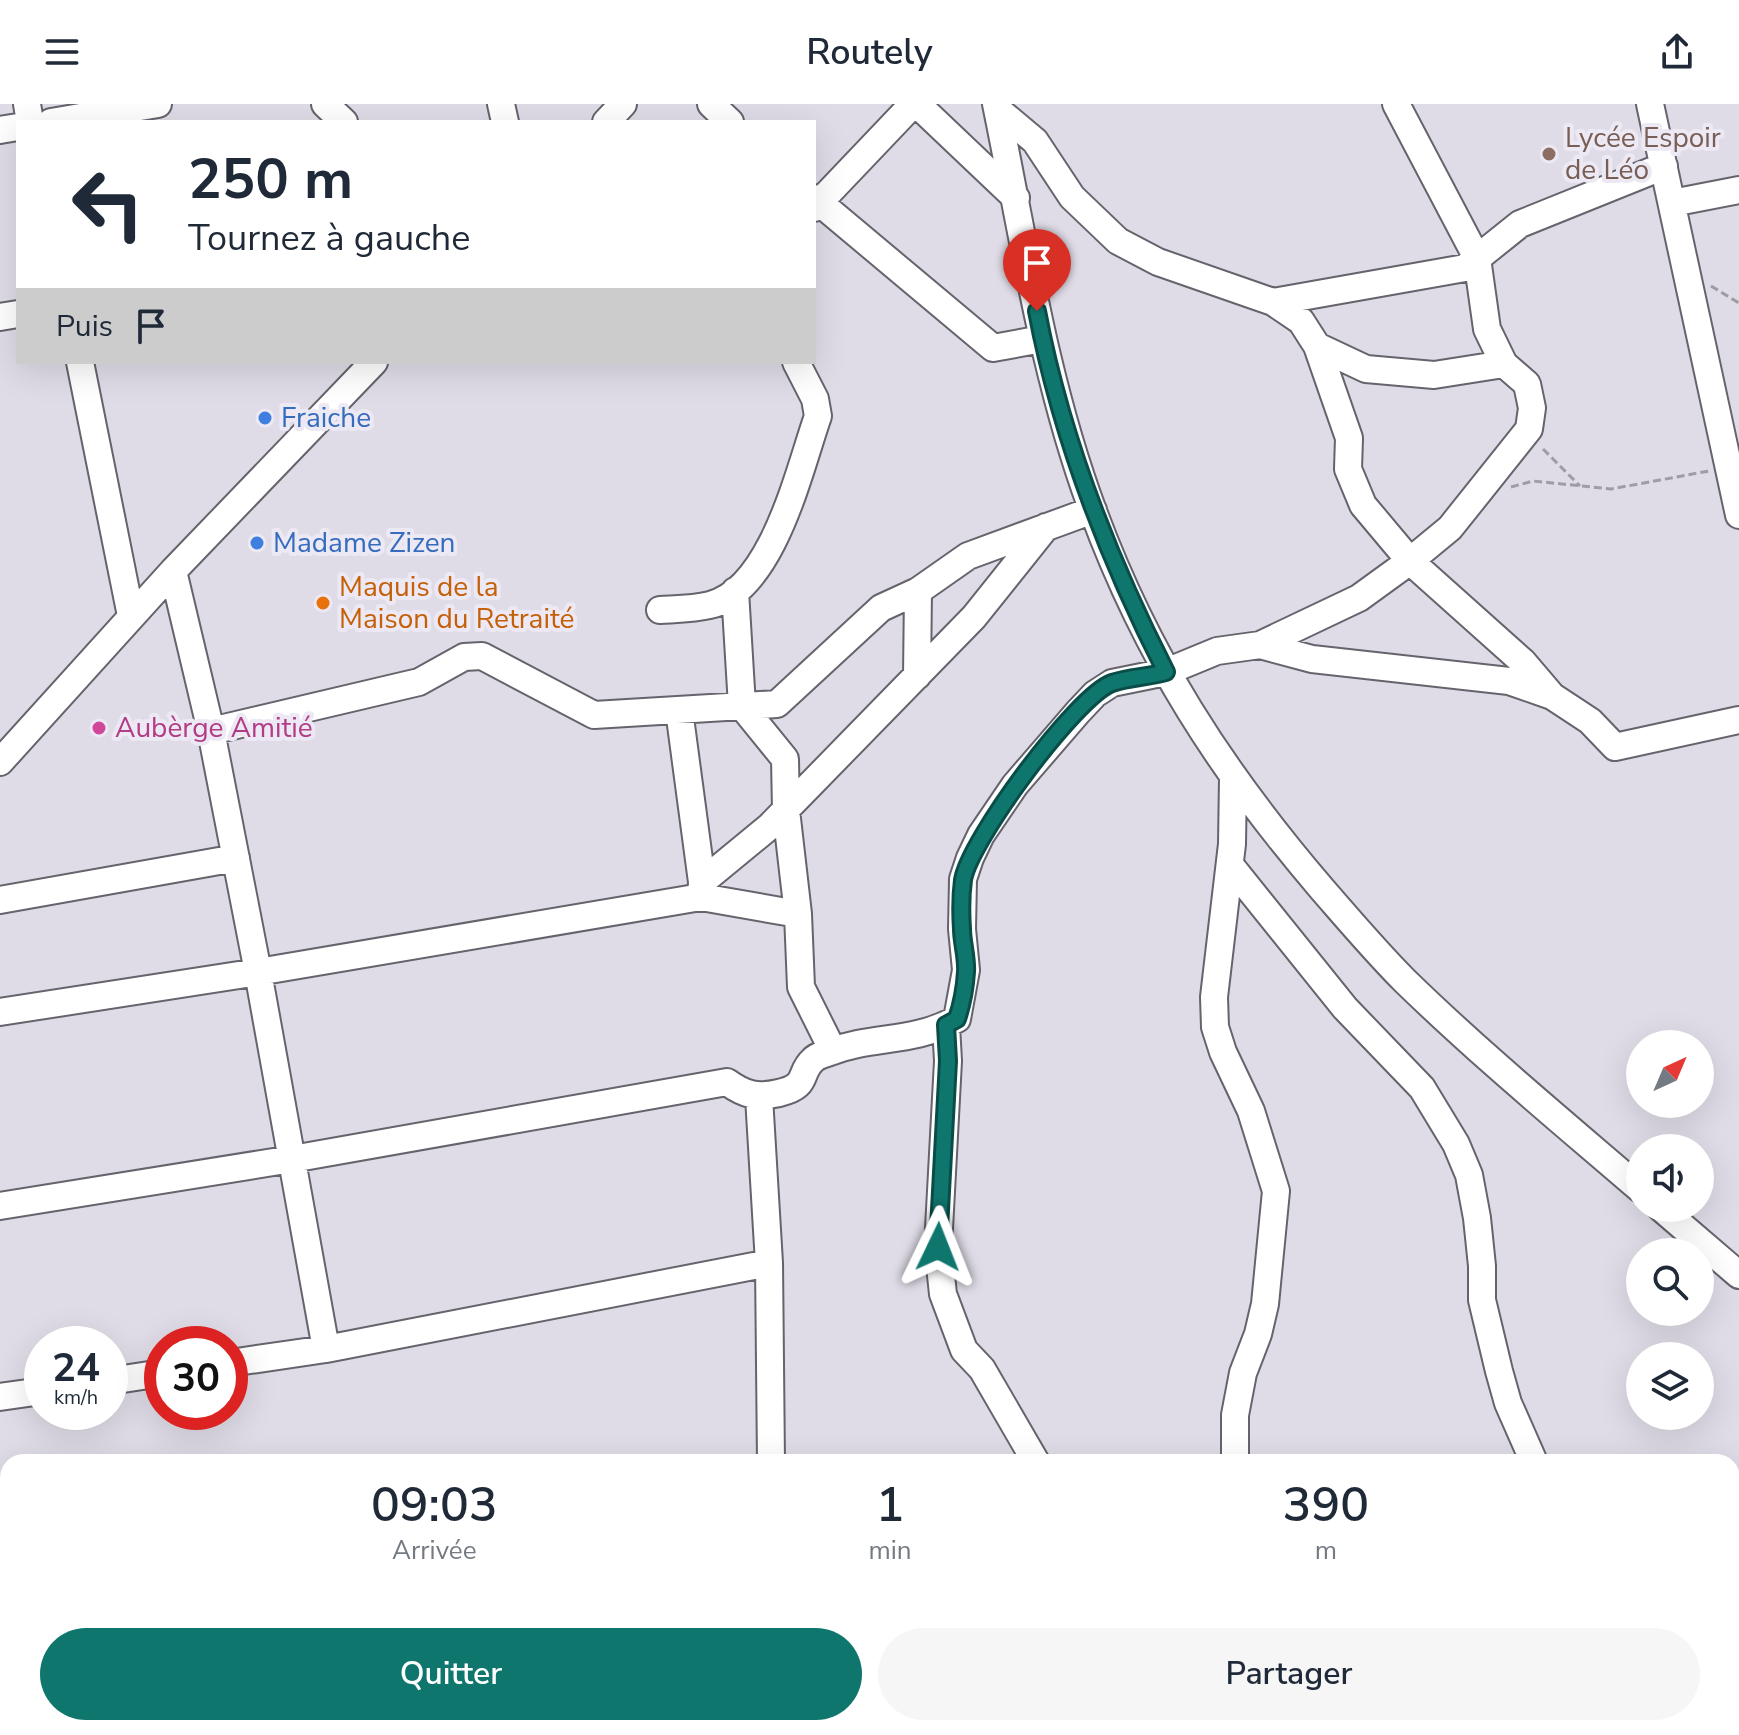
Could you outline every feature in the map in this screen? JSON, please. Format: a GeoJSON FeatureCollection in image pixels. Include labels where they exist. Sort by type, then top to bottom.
{"type":"FeatureCollection","features":[{"type":"Feature","properties":{"kind":"street"},"geometry":{"type":"LineString","coordinates":[[325,104],[342,120]]}},
{"type":"Feature","properties":{"kind":"street"},"geometry":{"type":"LineString","coordinates":[[608,120],[623,104]]}},
{"type":"Feature","properties":{"kind":"street"},"geometry":{"type":"LineString","coordinates":[[711,104],[728,120]]}},
{"type":"Feature","properties":{"kind":"street"},"geometry":{"type":"LineString","coordinates":[[1016,198],[915,104],[816,203],[993,348],[1042,339]]}},
{"type":"Feature","properties":{"kind":"street"},"geometry":{"type":"LineString","coordinates":[[0,1206],[292,1159],[727,1082],[744,1094],[759,1097],[783,1092],[800,1084],[813,1060],[833,1051],[936,1031],[957,1019],[966,970],[962,929],[963,879],[970,858],[981,835],[1015,785],[1095,694],[1112,683],[1166,672],[1217,651],[1260,645],[1359,598],[1450,528],[1529,429],[1532,408],[1527,384],[1504,364],[1487,329],[1477,258],[1396,104]]}},
{"type":"Feature","properties":{"kind":"street"},"geometry":{"type":"LineString","coordinates":[[1650,104],[1739,515]]}},
{"type":"Feature","properties":{"kind":"street"},"geometry":{"type":"LineString","coordinates":[[997,107],[1042,339],[1093,510],[1129,598],[1166,672],[1233,778],[1285,845],[1403,979],[1486,1056],[1626,1177]]}},
{"type":"Feature","properties":{"kind":"street"},"geometry":{"type":"LineString","coordinates":[[997,107],[1035,141],[1072,197],[1118,241],[1158,262],[1273,302],[1301,321],[1317,346],[1349,438],[1348,469],[1363,505],[1410,561],[1523,662],[1552,696]]}},
{"type":"Feature","properties":{"kind":"street"},"geometry":{"type":"LineString","coordinates":[[70,120],[153,111]]}},
{"type":"Feature","properties":{"kind":"street"},"geometry":{"type":"LineString","coordinates":[[1273,302],[1465,268],[1520,224],[1664,166]]}},
{"type":"Feature","properties":{"kind":"street"},"geometry":{"type":"LineString","coordinates":[[1672,203],[1739,190]]}},
{"type":"Feature","properties":{"kind":"street"},"geometry":{"type":"LineString","coordinates":[[1317,346],[1366,369],[1434,375],[1504,364]]}},
{"type":"Feature","properties":{"kind":"street"},"geometry":{"type":"LineString","coordinates":[[80,364],[131,616]]}},
{"type":"Feature","properties":{"kind":"street"},"geometry":{"type":"LineString","coordinates":[[0,762],[10,738],[372,364]]}},
{"type":"Feature","properties":{"kind":"street"},"geometry":{"type":"LineString","coordinates":[[660,610],[712,605],[735,591],[758,568],[771,548],[818,416],[815,399],[797,364]]}},
{"type":"Feature","properties":{"kind":"street"},"geometry":{"type":"LineString","coordinates":[[211,731],[419,682],[464,657],[482,656],[594,715],[777,704],[881,608],[918,591],[968,556],[1093,510]]}},
{"type":"Feature","properties":{"kind":"street"},"geometry":{"type":"LineString","coordinates":[[701,890],[786,810],[974,617],[1046,527]]}},
{"type":"Feature","properties":{"kind":"street"},"geometry":{"type":"LineString","coordinates":[[173,571],[211,731],[236,858],[326,1349]]}},
{"type":"Feature","properties":{"kind":"street"},"geometry":{"type":"LineString","coordinates":[[735,591],[742,706],[785,759],[786,810],[798,914],[801,987],[833,1051]]}},
{"type":"Feature","properties":{"kind":"street"},"geometry":{"type":"LineString","coordinates":[[917,676],[918,591]]}},
{"type":"Feature","properties":{"kind":"street"},"geometry":{"type":"LineString","coordinates":[[1260,645],[1312,659],[1509,681],[1552,696],[1590,721],[1615,747],[1739,720]]}},
{"type":"Feature","properties":{"kind":"street"},"geometry":{"type":"LineString","coordinates":[[679,710],[701,890]]}},
{"type":"Feature","properties":{"kind":"street"},"geometry":{"type":"LineString","coordinates":[[1233,778],[1232,844],[1214,997],[1215,1027],[1223,1052],[1251,1111],[1276,1191],[1265,1304],[1258,1334],[1243,1373],[1235,1415],[1235,1454]]}},
{"type":"Feature","properties":{"kind":"street"},"geometry":{"type":"LineString","coordinates":[[0,900],[236,858]]}},
{"type":"Feature","properties":{"kind":"street"},"geometry":{"type":"LineString","coordinates":[[1230,865],[1345,1008],[1422,1088],[1456,1144],[1469,1175],[1477,1218],[1482,1300],[1491,1342],[1508,1403],[1530,1454]]}},
{"type":"Feature","properties":{"kind":"street"},"geometry":{"type":"LineString","coordinates":[[0,1012],[258,972],[701,890],[798,914]]}},
{"type":"Feature","properties":{"kind":"street"},"geometry":{"type":"LineString","coordinates":[[946,1025],[948,1061],[938,1247],[943,1294],[964,1350],[982,1369],[1031,1454]]}},
{"type":"Feature","properties":{"kind":"street"},"geometry":{"type":"LineString","coordinates":[[759,1097],[769,1263],[771,1454]]}},
{"type":"Feature","properties":{"kind":"street"},"geometry":{"type":"LineString","coordinates":[[1677,1222],[1739,1275]]}},
{"type":"Feature","properties":{"kind":"street"},"geometry":{"type":"LineString","coordinates":[[248,1360],[326,1349],[769,1263]]}},
{"type":"Feature","properties":{"kind":"street"},"geometry":{"type":"LineString","coordinates":[[0,1397],[24,1394]]}},
{"type":"Feature","properties":{"kind":"path"},"geometry":{"type":"LineString","coordinates":[[1529,429],[1546,452],[1580,486]]}},
{"type":"Feature","properties":{"kind":"path"},"geometry":{"type":"LineString","coordinates":[[1477,495],[1533,481],[1611,489],[1729,467]]}},
{"type":"Feature","properties":{"kind":"place","name":"Lycée Espoir de Léo"},"geometry":{"type":"Point","coordinates":[1549,154]}},
{"type":"Feature","properties":{"kind":"place","name":"Fraiche"},"geometry":{"type":"Point","coordinates":[265,418]}},
{"type":"Feature","properties":{"kind":"place","name":"Madame Zizen"},"geometry":{"type":"Point","coordinates":[257,543]}},
{"type":"Feature","properties":{"kind":"place","name":"Maquis de la Maison du Retraité"},"geometry":{"type":"Point","coordinates":[323,603]}},
{"type":"Feature","properties":{"kind":"place","name":"Aubèrge Amitié"},"geometry":{"type":"Point","coordinates":[99,728]}},
{"type":"Feature","properties":{"kind":"route"},"geometry":{"type":"LineString","coordinates":[[938,1247],[948,1061],[946,1025],[957,1019],[962,1003],[966,970],[962,929],[963,879],[970,858],[981,835],[1015,785],[1095,694],[1112,683],[1166,672],[1129,598],[1093,510],[1068,432],[1037,311]]}}]}
